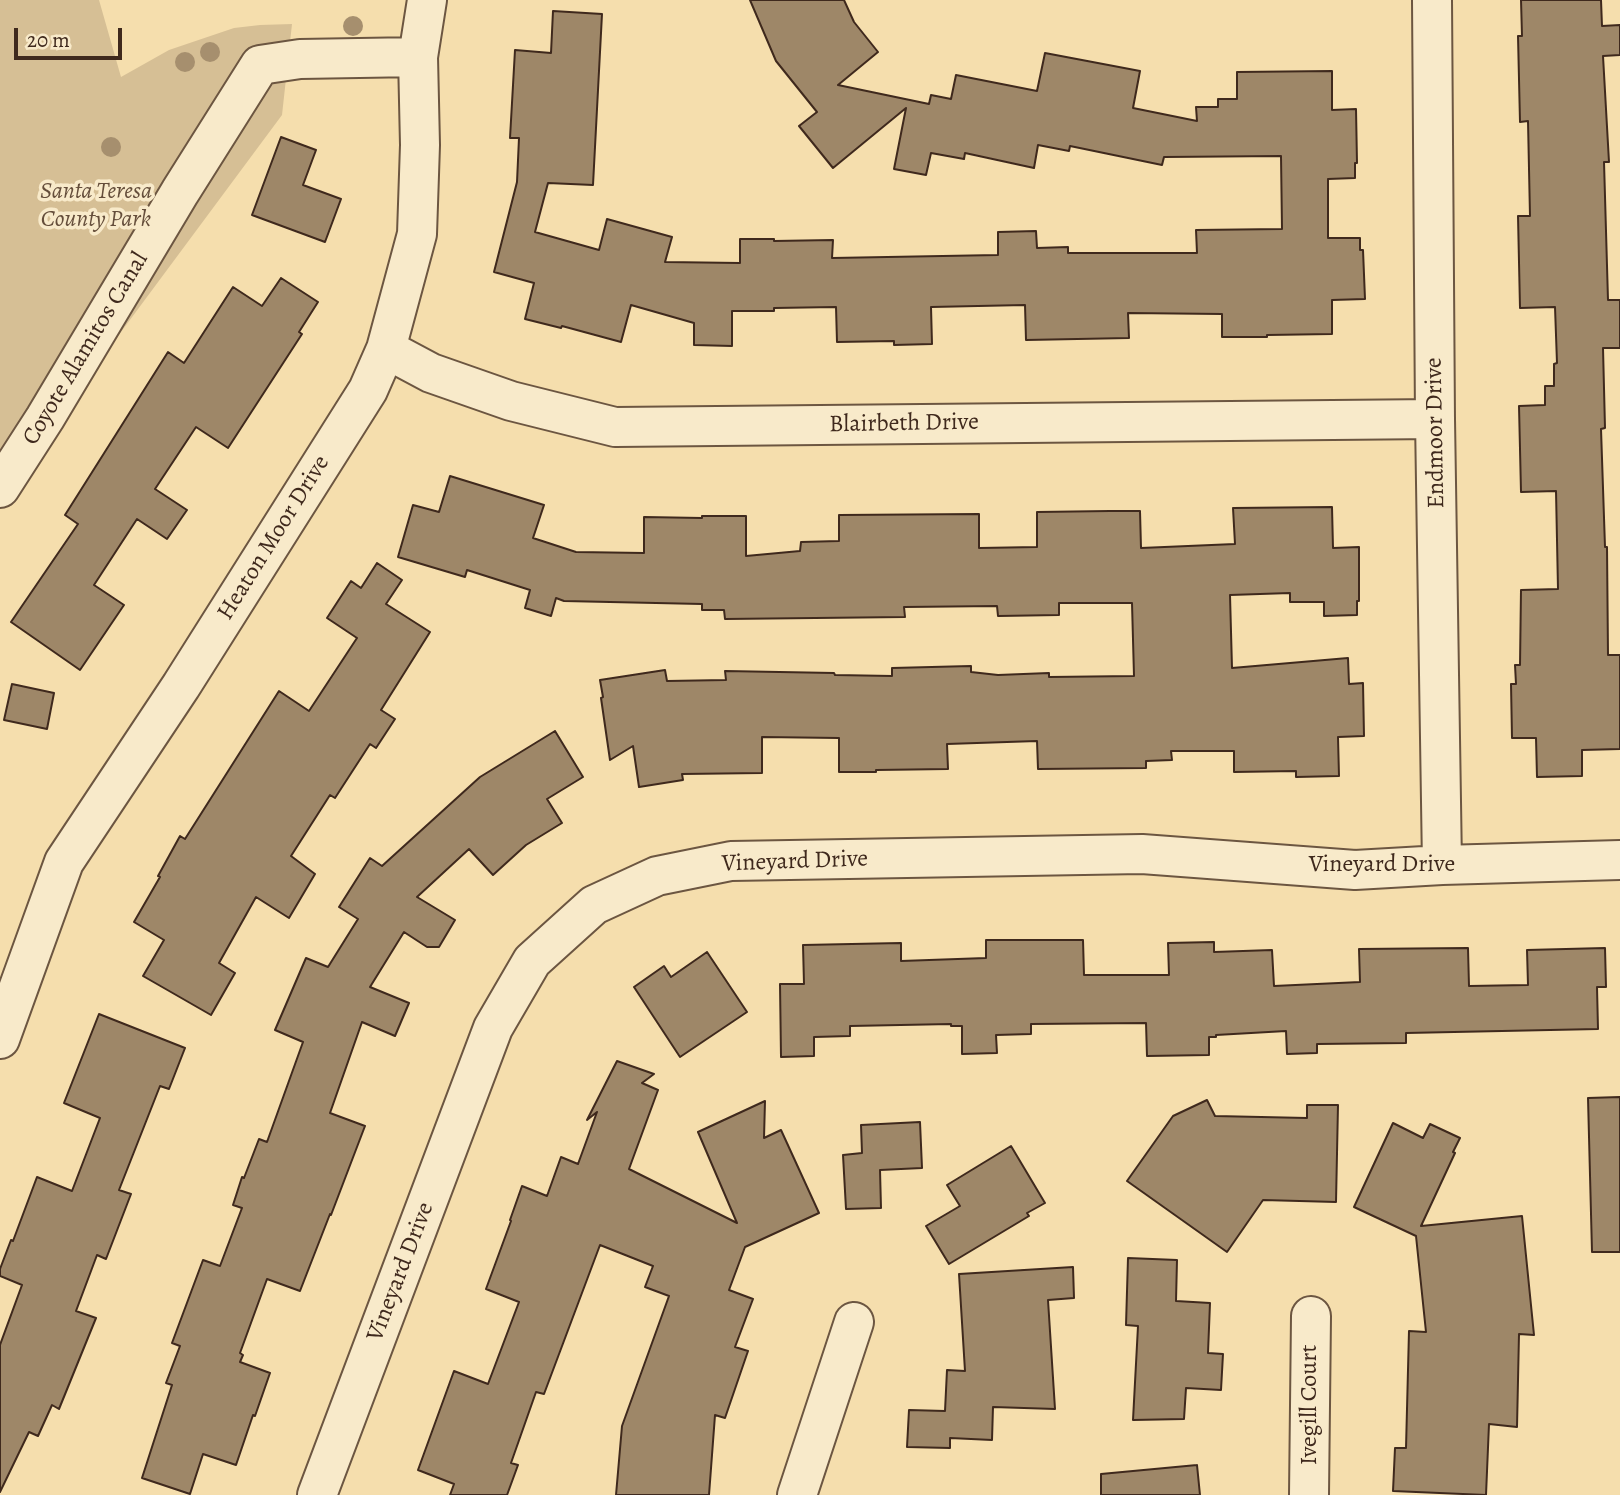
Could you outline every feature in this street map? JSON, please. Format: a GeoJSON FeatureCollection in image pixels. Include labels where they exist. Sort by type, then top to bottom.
{"type":"FeatureCollection","features":[{"type":"Feature","properties":{"kind":"street","name":"Heaton Moor Drive"},"geometry":{"type":"LineString","coordinates":[[0,1039],[64,862],[181,686],[368,390],[386,349],[417,234],[420,145],[418,57],[427,0]]}},
{"type":"Feature","properties":{"kind":"street","name":"Endmoor Drive"},"geometry":{"type":"LineString","coordinates":[[1432,0],[1435,419],[1443,865]]}},
{"type":"Feature","properties":{"kind":"street","name":"Coyote Alamitos Canal"},"geometry":{"type":"LineString","coordinates":[[0,488],[260,65],[300,59],[418,57]]}},
{"type":"Feature","properties":{"kind":"street","name":"Blairbeth Drive"},"geometry":{"type":"LineString","coordinates":[[386,349],[431,373],[511,401],[615,427],[1435,419]]}},
{"type":"Feature","properties":{"kind":"street","name":"Vineyard Drive"},"geometry":{"type":"LineString","coordinates":[[317,1495],[493,1028],[532,961],[594,905],[657,876],[731,861],[1142,854],[1356,870],[1620,860]]}},
{"type":"Feature","properties":{"kind":"street","name":"Ivegill Court"},"geometry":{"type":"LineString","coordinates":[[1309,1495],[1311,1316]]}},
{"type":"Feature","properties":{"kind":"street"},"geometry":{"type":"LineString","coordinates":[[797,1495],[854,1322]]}},
{"type":"Feature","properties":{"kind":"green space","name":"Santa Teresa County Park"},"geometry":{"type":"Polygon","coordinates":[[[0,0],[99,0],[121,77],[169,50],[234,28],[292,24],[282,115],[0,495],[0,0]]]}},
{"type":"Feature","properties":{"kind":"building"},"geometry":{"type":"Polygon","coordinates":[[[750,0],[844,0],[854,22],[878,52],[838,85],[929,104],[931,95],[951,99],[956,75],[1037,91],[1045,53],[1140,71],[1133,108],[1197,121],[1196,107],[1218,107],[1218,99],[1237,99],[1237,72],[1332,71],[1332,110],[1356,109],[1357,163],[1355,178],[1328,179],[1328,238],[1360,238],[1365,299],[1332,300],[1332,334],[1267,337],[1222,337],[1222,314],[1128,313],[1129,338],[1026,340],[1025,305],[931,307],[932,344],[894,345],[894,341],[837,342],[836,307],[732,311],[732,346],[694,345],[694,323],[631,305],[621,342],[525,319],[534,283],[494,272],[517,182],[519,138],[510,138],[515,50],[551,53],[553,11],[602,14],[593,185],[548,183],[535,232],[599,250],[607,219],[672,237],[665,262],[740,263],[740,239],[833,240],[832,258],[998,255],[998,232],[1036,231],[1037,248],[1068,247],[1068,253],[1197,253],[1196,230],[1282,229],[1281,156],[1164,157],[1162,165],[1070,146],[1069,151],[1038,145],[1034,168],[965,153],[964,159],[931,153],[926,175],[894,169],[906,108],[833,168],[799,126],[817,112],[776,61],[750,0]]]}},
{"type":"Feature","properties":{"kind":"building"},"geometry":{"type":"Polygon","coordinates":[[[1521,0],[1601,0],[1602,26],[1620,25],[1620,55],[1603,56],[1609,162],[1604,162],[1608,300],[1620,300],[1620,348],[1603,348],[1605,428],[1601,429],[1607,547],[1608,655],[1620,655],[1620,749],[1582,750],[1582,776],[1537,777],[1536,738],[1512,738],[1511,684],[1516,684],[1515,665],[1520,665],[1521,590],[1558,589],[1556,491],[1521,492],[1519,406],[1545,405],[1545,386],[1554,386],[1554,364],[1557,363],[1555,307],[1520,308],[1518,216],[1530,216],[1528,121],[1520,122],[1518,36],[1522,36],[1521,0]]]}},
{"type":"Feature","properties":{"kind":"building"},"geometry":{"type":"Polygon","coordinates":[[[281,137],[316,150],[303,185],[341,199],[325,242],[252,215],[281,137]]]}},
{"type":"Feature","properties":{"kind":"building"},"geometry":{"type":"Polygon","coordinates":[[[281,278],[318,302],[299,332],[302,334],[228,448],[196,427],[155,489],[187,510],[167,539],[137,519],[94,585],[124,605],[80,670],[11,622],[78,524],[65,515],[168,352],[184,363],[233,287],[262,306],[281,278]]]}},
{"type":"Feature","properties":{"kind":"building"},"geometry":{"type":"Polygon","coordinates":[[[450,476],[544,505],[533,538],[576,552],[644,553],[644,517],[702,516],[746,516],[746,556],[800,551],[801,542],[839,541],[839,515],[979,514],[979,548],[1037,547],[1037,512],[1110,511],[1140,511],[1141,548],[1235,544],[1233,508],[1332,507],[1333,548],[1359,547],[1357,615],[1324,616],[1324,602],[1290,602],[1290,593],[1230,595],[1232,668],[1348,658],[1349,684],[1363,683],[1364,736],[1338,737],[1339,776],[1296,777],[1296,771],[1234,772],[1234,751],[1171,751],[1172,760],[1146,761],[1146,768],[1038,769],[1037,741],[947,744],[948,769],[839,772],[839,738],[762,737],[762,773],[682,774],[683,780],[639,787],[633,746],[610,760],[600,680],[665,670],[667,681],[726,680],[725,671],[892,676],[892,668],[971,666],[971,672],[998,675],[1049,673],[1049,677],[1134,676],[1132,603],[1059,603],[1059,615],[998,616],[997,606],[904,607],[905,617],[725,619],[724,610],[702,610],[702,604],[564,601],[556,598],[551,616],[525,608],[530,590],[467,570],[465,577],[398,557],[413,505],[439,512],[450,476]]]}},
{"type":"Feature","properties":{"kind":"building"},"geometry":{"type":"Polygon","coordinates":[[[377,563],[402,580],[386,604],[430,632],[381,710],[395,719],[376,748],[370,744],[335,798],[330,795],[291,856],[315,874],[289,918],[256,897],[219,963],[235,973],[211,1015],[143,976],[164,940],[134,922],[180,836],[185,839],[279,691],[309,711],[357,638],[327,618],[351,581],[361,588],[377,563]]]}},
{"type":"Feature","properties":{"kind":"building"},"geometry":{"type":"Polygon","coordinates":[[[12,684],[54,693],[47,729],[4,720],[12,684]]]}},
{"type":"Feature","properties":{"kind":"building"},"geometry":{"type":"Polygon","coordinates":[[[555,731],[583,777],[547,799],[562,823],[526,845],[493,875],[469,849],[417,897],[455,920],[439,947],[427,947],[404,932],[370,987],[409,1003],[395,1036],[362,1022],[330,1113],[365,1126],[300,1291],[267,1279],[240,1353],[243,1355],[240,1362],[270,1373],[236,1465],[203,1454],[190,1494],[142,1478],[172,1385],[166,1383],[180,1346],[172,1343],[203,1260],[220,1266],[242,1208],[233,1205],[242,1177],[244,1178],[259,1139],[267,1142],[303,1042],[275,1030],[306,958],[328,967],[358,919],[339,907],[370,858],[382,866],[480,777],[555,731]]]}},
{"type":"Feature","properties":{"kind":"building"},"geometry":{"type":"Polygon","coordinates":[[[986,940],[1083,940],[1084,975],[1169,975],[1168,943],[1214,942],[1214,952],[1272,950],[1274,986],[1360,982],[1359,949],[1468,948],[1469,986],[1528,985],[1527,950],[1605,948],[1606,987],[1597,987],[1598,1029],[1406,1033],[1406,1043],[1317,1044],[1317,1053],[1287,1054],[1286,1031],[1209,1037],[1209,1055],[1147,1056],[1146,1023],[1031,1024],[1031,1034],[996,1035],[997,1053],[962,1054],[962,1026],[951,1024],[850,1026],[850,1036],[814,1037],[814,1056],[781,1057],[780,984],[804,984],[803,945],[901,943],[901,961],[986,958],[986,940]]]}},
{"type":"Feature","properties":{"kind":"building"},"geometry":{"type":"Polygon","coordinates":[[[707,952],[747,1012],[680,1057],[634,987],[664,966],[671,977],[707,952]]]}},
{"type":"Feature","properties":{"kind":"building"},"geometry":{"type":"Polygon","coordinates":[[[99,1014],[185,1048],[169,1089],[160,1086],[119,1190],[131,1194],[106,1259],[97,1255],[76,1311],[96,1318],[59,1409],[52,1405],[38,1436],[29,1432],[0,1492],[0,1345],[22,1285],[0,1276],[0,1269],[37,1177],[72,1191],[100,1118],[64,1103],[99,1014]]]}},
{"type":"Feature","properties":{"kind":"building"},"geometry":{"type":"Polygon","coordinates":[[[617,1061],[654,1074],[642,1083],[658,1090],[629,1169],[737,1223],[698,1132],[765,1101],[764,1138],[781,1130],[819,1213],[745,1247],[729,1290],[753,1299],[735,1347],[748,1351],[725,1418],[715,1415],[709,1495],[616,1495],[622,1426],[669,1296],[645,1287],[653,1266],[600,1245],[544,1394],[536,1392],[511,1463],[518,1465],[507,1495],[450,1495],[454,1484],[418,1470],[454,1371],[488,1384],[519,1302],[486,1289],[522,1186],[547,1196],[561,1157],[578,1164],[597,1112],[587,1120],[617,1061]]]}},
{"type":"Feature","properties":{"kind":"building"},"geometry":{"type":"Polygon","coordinates":[[[1620,1097],[1620,1252],[1592,1252],[1588,1098],[1620,1097]]]}},
{"type":"Feature","properties":{"kind":"building"},"geometry":{"type":"Polygon","coordinates":[[[1207,1100],[1215,1116],[1307,1118],[1307,1105],[1338,1105],[1336,1202],[1263,1200],[1227,1252],[1127,1181],[1173,1116],[1207,1100]]]}},
{"type":"Feature","properties":{"kind":"building"},"geometry":{"type":"Polygon","coordinates":[[[920,1122],[922,1168],[880,1170],[881,1208],[846,1209],[843,1155],[862,1153],[861,1125],[920,1122]]]}},
{"type":"Feature","properties":{"kind":"building"},"geometry":{"type":"Polygon","coordinates":[[[1393,1123],[1423,1138],[1430,1124],[1460,1138],[1421,1226],[1522,1216],[1534,1335],[1519,1334],[1517,1427],[1489,1424],[1486,1495],[1393,1491],[1395,1448],[1406,1448],[1409,1331],[1426,1332],[1416,1236],[1354,1207],[1393,1123]]]}},
{"type":"Feature","properties":{"kind":"building"},"geometry":{"type":"Polygon","coordinates":[[[1011,1146],[1045,1203],[1027,1213],[1029,1216],[949,1264],[926,1226],[960,1206],[947,1185],[1011,1146]]]}},
{"type":"Feature","properties":{"kind":"building"},"geometry":{"type":"Polygon","coordinates":[[[1128,1258],[1177,1260],[1176,1301],[1210,1303],[1208,1353],[1223,1354],[1221,1390],[1186,1388],[1184,1419],[1133,1420],[1138,1326],[1126,1325],[1128,1258]]]}},
{"type":"Feature","properties":{"kind":"building"},"geometry":{"type":"Polygon","coordinates":[[[1073,1267],[1074,1298],[1048,1300],[1055,1409],[993,1407],[992,1440],[950,1438],[950,1448],[907,1447],[909,1410],[945,1411],[947,1370],[965,1371],[959,1274],[1073,1267]]]}},
{"type":"Feature","properties":{"kind":"building"},"geometry":{"type":"Polygon","coordinates":[[[1197,1465],[1200,1495],[1101,1495],[1101,1474],[1197,1465]]]}}]}
